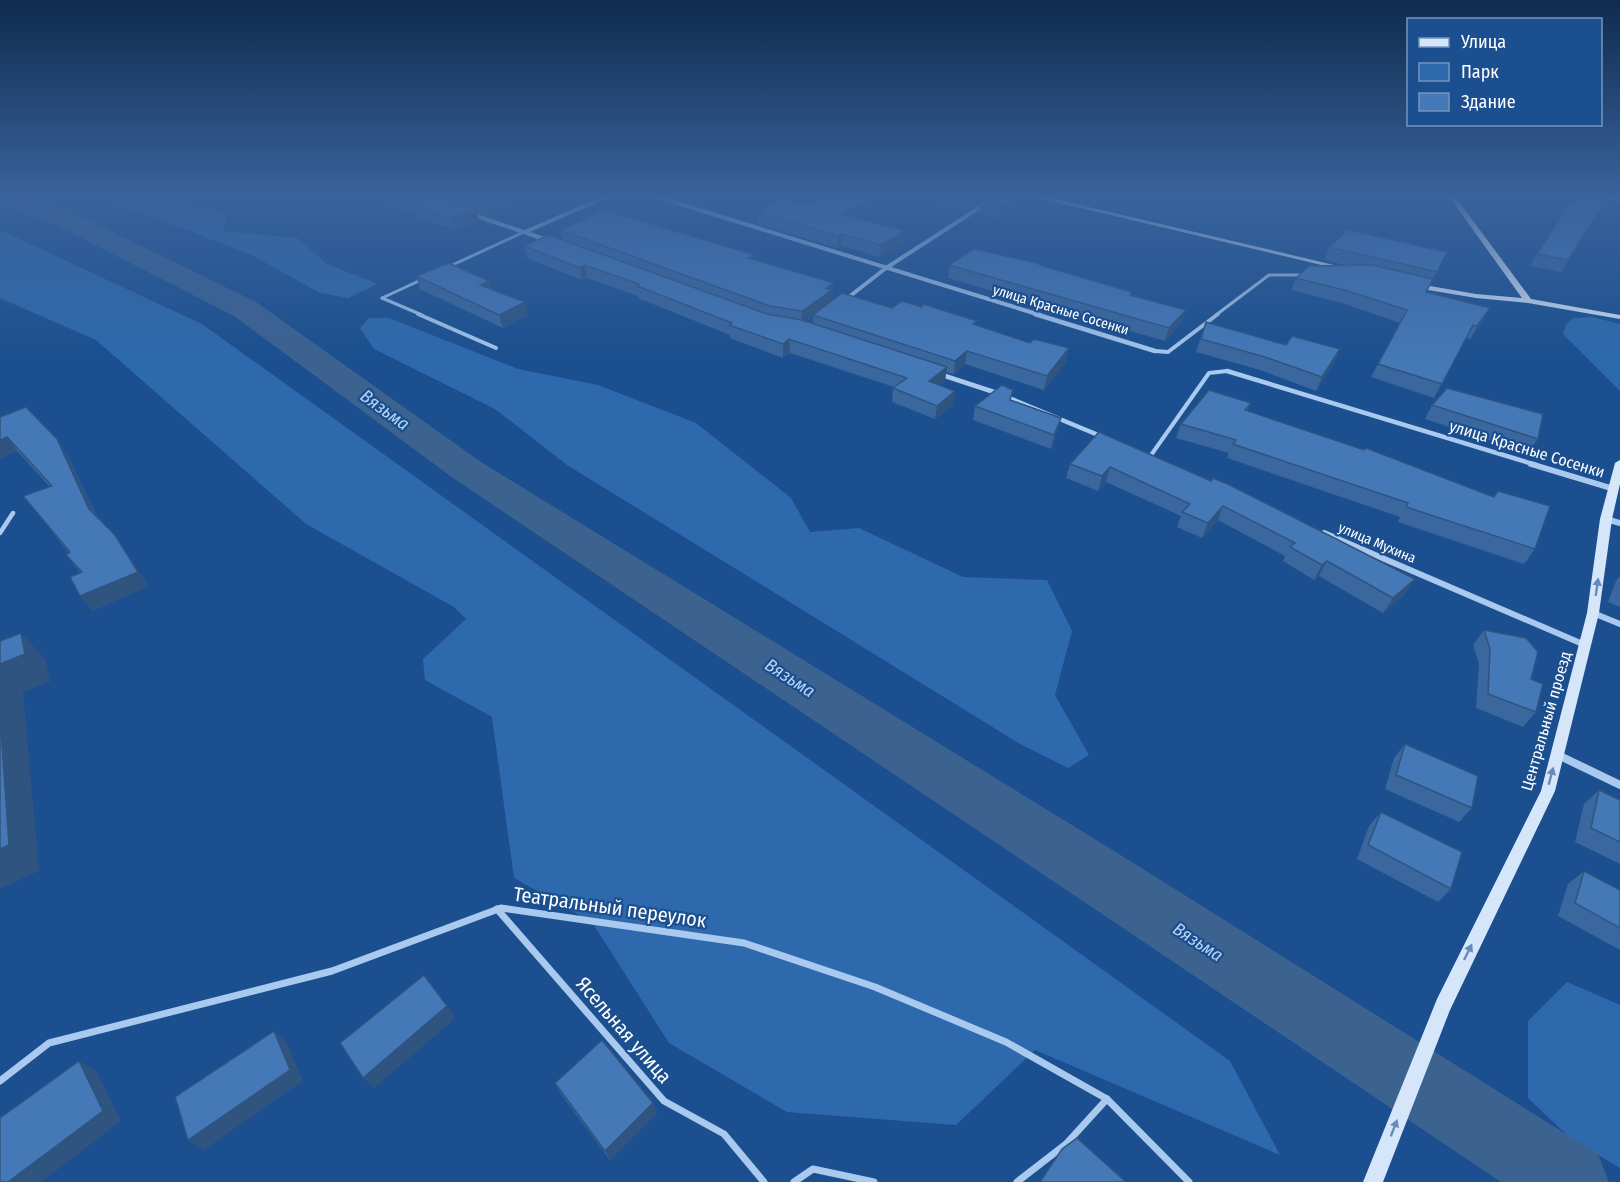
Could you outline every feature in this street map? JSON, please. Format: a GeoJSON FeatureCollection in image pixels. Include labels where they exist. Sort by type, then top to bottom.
{"type":"FeatureCollection","features":[{"type":"Feature","properties":{"kind":"street","name":"улица Красные Сосенки"},"geometry":{"type":"LineString","coordinates":[[829,250],[1155,351]]}},
{"type":"Feature","properties":{"kind":"street"},"geometry":{"type":"LineString","coordinates":[[841,303],[886,268],[914,250]]}},
{"type":"Feature","properties":{"kind":"street"},"geometry":{"type":"LineString","coordinates":[[1263,250],[1355,272]]}},
{"type":"Feature","properties":{"kind":"street"},"geometry":{"type":"LineString","coordinates":[[1492,250],[1528,301]]}},
{"type":"Feature","properties":{"kind":"street"},"geometry":{"type":"LineString","coordinates":[[1401,282],[1476,296],[1528,301],[1620,317]]}},
{"type":"Feature","properties":{"kind":"street"},"geometry":{"type":"LineString","coordinates":[[932,372],[997,393],[1111,441]]}},
{"type":"Feature","properties":{"kind":"street","name":"улица Красные Сосенки"},"geometry":{"type":"LineString","coordinates":[[1227,372],[1614,489]]}},
{"type":"Feature","properties":{"kind":"street"},"geometry":{"type":"LineString","coordinates":[[1139,454],[1160,463]]}},
{"type":"Feature","properties":{"kind":"street","name":"Центральный проезд"},"geometry":{"type":"LineString","coordinates":[[1373,1182],[1443,1005],[1548,791],[1593,614],[1613,521],[1614,489],[1620,463]]}},
{"type":"Feature","properties":{"kind":"street","name":"улица Мухина"},"geometry":{"type":"LineString","coordinates":[[1313,528],[1586,645]]}},
{"type":"Feature","properties":{"kind":"street"},"geometry":{"type":"LineString","coordinates":[[1593,614],[1620,624]]}},
{"type":"Feature","properties":{"kind":"street"},"geometry":{"type":"LineString","coordinates":[[1557,755],[1620,785]]}},
{"type":"Feature","properties":{"kind":"lane"},"geometry":{"type":"LineString","coordinates":[[443,269],[484,250]]}},
{"type":"Feature","properties":{"kind":"lane"},"geometry":{"type":"LineString","coordinates":[[1155,351],[1168,352],[1269,275],[1312,275]]}},
{"type":"Feature","properties":{"kind":"lane"},"geometry":{"type":"LineString","coordinates":[[423,279],[382,298],[496,348]]}},
{"type":"Feature","properties":{"kind":"lane"},"geometry":{"type":"LineString","coordinates":[[1149,458],[1209,373],[1227,372]]}},
{"type":"Feature","properties":{"kind":"lane"},"geometry":{"type":"LineString","coordinates":[[0,533],[13,513]]}},
{"type":"Feature","properties":{"kind":"lane","name":"Театральный переулок"},"geometry":{"type":"LineString","coordinates":[[0,1081],[49,1043],[332,971],[497,909],[744,943],[874,987],[1006,1042],[1107,1099]]}},
{"type":"Feature","properties":{"kind":"lane","name":"Ясельная улица"},"geometry":{"type":"LineString","coordinates":[[497,909],[664,1101],[724,1134],[764,1182]]}},
{"type":"Feature","properties":{"kind":"lane"},"geometry":{"type":"LineString","coordinates":[[1017,1182],[1066,1144],[1107,1099],[1189,1182]]}},
{"type":"Feature","properties":{"kind":"lane"},"geometry":{"type":"LineString","coordinates":[[794,1182],[813,1169],[874,1182]]}},
{"type":"Feature","properties":{"kind":"green space"},"geometry":{"type":"Polygon","coordinates":[[[0,250],[43,250],[202,324],[1230,1061],[1280,1155],[1035,1050],[956,1125],[787,1112],[669,1043],[592,922],[514,878],[492,717],[425,680],[423,659],[466,619],[454,607],[306,524],[96,340],[0,298],[0,250]]]}},
{"type":"Feature","properties":{"kind":"green space"},"geometry":{"type":"Polygon","coordinates":[[[240,250],[311,250],[327,264],[378,284],[348,298],[320,293],[240,250]]]}},
{"type":"Feature","properties":{"kind":"green space"},"geometry":{"type":"Polygon","coordinates":[[[1592,317],[1620,324],[1620,391],[1563,334],[1566,324],[1574,318],[1592,317]]]}},
{"type":"Feature","properties":{"kind":"green space"},"geometry":{"type":"Polygon","coordinates":[[[369,318],[389,318],[518,369],[598,385],[696,423],[791,498],[810,532],[859,528],[963,577],[1047,580],[1072,631],[1055,695],[1089,755],[1068,768],[1020,744],[567,465],[495,409],[374,349],[360,328],[369,318]]]}},
{"type":"Feature","properties":{"kind":"green space"},"geometry":{"type":"Polygon","coordinates":[[[1567,982],[1620,1005],[1620,1168],[1571,1139],[1528,1098],[1528,1021],[1567,982]]]}},
{"type":"Feature","properties":{"kind":"building"},"geometry":{"type":"Polygon","coordinates":[[[535,250],[591,250],[767,314],[802,320],[947,367],[929,381],[955,391],[937,406],[893,388],[907,378],[789,339],[783,344],[729,325],[732,323],[637,286],[639,284],[585,265],[580,268],[535,250]]]}},
{"type":"Feature","properties":{"kind":"building"},"geometry":{"type":"Polygon","coordinates":[[[616,250],[739,250],[755,255],[749,258],[834,283],[826,288],[832,290],[802,311],[770,306],[616,250]]]}},
{"type":"Feature","properties":{"kind":"building"},"geometry":{"type":"Polygon","coordinates":[[[972,250],[979,250],[1042,264],[1040,265],[1132,292],[1130,295],[1186,310],[1169,328],[949,265],[972,250]]]}},
{"type":"Feature","properties":{"kind":"building"},"geometry":{"type":"Polygon","coordinates":[[[1343,250],[1447,252],[1437,272],[1343,250]]]}},
{"type":"Feature","properties":{"kind":"building"},"geometry":{"type":"Polygon","coordinates":[[[1540,250],[1574,250],[1568,260],[1537,254],[1540,250]]]}},
{"type":"Feature","properties":{"kind":"building"},"geometry":{"type":"Polygon","coordinates":[[[449,263],[489,281],[480,285],[525,302],[499,315],[416,276],[449,263]]]}},
{"type":"Feature","properties":{"kind":"building"},"geometry":{"type":"Polygon","coordinates":[[[1372,265],[1433,279],[1426,292],[1490,308],[1477,326],[1473,325],[1442,384],[1378,364],[1407,310],[1348,291],[1296,278],[1309,266],[1372,265]]]}},
{"type":"Feature","properties":{"kind":"building"},"geometry":{"type":"Polygon","coordinates":[[[842,293],[892,308],[902,301],[922,307],[923,304],[977,321],[973,324],[1030,343],[1034,339],[1069,348],[1047,376],[967,351],[955,361],[813,315],[842,293]]]}},
{"type":"Feature","properties":{"kind":"building"},"geometry":{"type":"Polygon","coordinates":[[[1206,322],[1286,345],[1292,336],[1340,349],[1322,377],[1265,357],[1201,339],[1206,322]]]}},
{"type":"Feature","properties":{"kind":"building"},"geometry":{"type":"Polygon","coordinates":[[[1002,385],[1013,390],[1010,400],[1061,418],[1054,435],[975,406],[1002,385]]]}},
{"type":"Feature","properties":{"kind":"building"},"geometry":{"type":"Polygon","coordinates":[[[1447,388],[1543,414],[1538,439],[1432,405],[1447,388]]]}},
{"type":"Feature","properties":{"kind":"building"},"geometry":{"type":"Polygon","coordinates":[[[1209,390],[1251,403],[1245,410],[1364,450],[1366,448],[1494,497],[1498,491],[1550,506],[1535,549],[1406,507],[1408,503],[1233,444],[1236,440],[1181,424],[1209,390]]]}},
{"type":"Feature","properties":{"kind":"building"},"geometry":{"type":"Polygon","coordinates":[[[26,407],[57,439],[89,509],[115,535],[138,572],[80,596],[70,577],[82,572],[66,555],[70,552],[23,496],[52,486],[7,437],[0,440],[0,417],[26,407]]]}},
{"type":"Feature","properties":{"kind":"building"},"geometry":{"type":"Polygon","coordinates":[[[1099,432],[1211,481],[1213,478],[1230,485],[1415,579],[1393,598],[1327,561],[1322,565],[1290,547],[1295,543],[1223,506],[1208,523],[1182,512],[1190,504],[1110,467],[1102,476],[1070,464],[1099,432]]]}},
{"type":"Feature","properties":{"kind":"building"},"geometry":{"type":"Polygon","coordinates":[[[1484,630],[1526,638],[1538,652],[1531,679],[1543,684],[1536,712],[1488,694],[1490,649],[1484,630]]]}},
{"type":"Feature","properties":{"kind":"building"},"geometry":{"type":"Polygon","coordinates":[[[21,633],[25,654],[0,664],[0,641],[21,633]]]}},
{"type":"Feature","properties":{"kind":"building"},"geometry":{"type":"Polygon","coordinates":[[[0,714],[9,845],[0,849],[0,714]]]}},
{"type":"Feature","properties":{"kind":"building"},"geometry":{"type":"Polygon","coordinates":[[[1405,744],[1478,776],[1472,808],[1396,775],[1405,744]]]}},
{"type":"Feature","properties":{"kind":"building"},"geometry":{"type":"Polygon","coordinates":[[[1599,790],[1620,800],[1620,842],[1591,828],[1599,790]]]}},
{"type":"Feature","properties":{"kind":"building"},"geometry":{"type":"Polygon","coordinates":[[[1381,812],[1462,852],[1451,889],[1368,845],[1381,812]]]}},
{"type":"Feature","properties":{"kind":"building"},"geometry":{"type":"Polygon","coordinates":[[[1584,871],[1620,890],[1620,928],[1575,903],[1584,871]]]}},
{"type":"Feature","properties":{"kind":"building"},"geometry":{"type":"Polygon","coordinates":[[[424,975],[447,1006],[363,1078],[340,1043],[424,975]]]}},
{"type":"Feature","properties":{"kind":"building"},"geometry":{"type":"Polygon","coordinates":[[[274,1031],[290,1070],[188,1140],[175,1097],[274,1031]]]}},
{"type":"Feature","properties":{"kind":"building"},"geometry":{"type":"Polygon","coordinates":[[[602,1040],[653,1103],[605,1151],[555,1083],[602,1040]]]}},
{"type":"Feature","properties":{"kind":"building"},"geometry":{"type":"Polygon","coordinates":[[[79,1061],[103,1111],[8,1182],[0,1182],[0,1118],[79,1061]]]}},
{"type":"Feature","properties":{"kind":"building"},"geometry":{"type":"Polygon","coordinates":[[[1077,1138],[1126,1182],[1040,1182],[1062,1149],[1077,1138]]]}},
{"type":"Feature","properties":{"kind":"waterway","name":"Вязьма"},"geometry":{"type":"LineString","coordinates":[[127,250],[245,309],[467,470],[1089,869],[1570,1182]]}}]}
